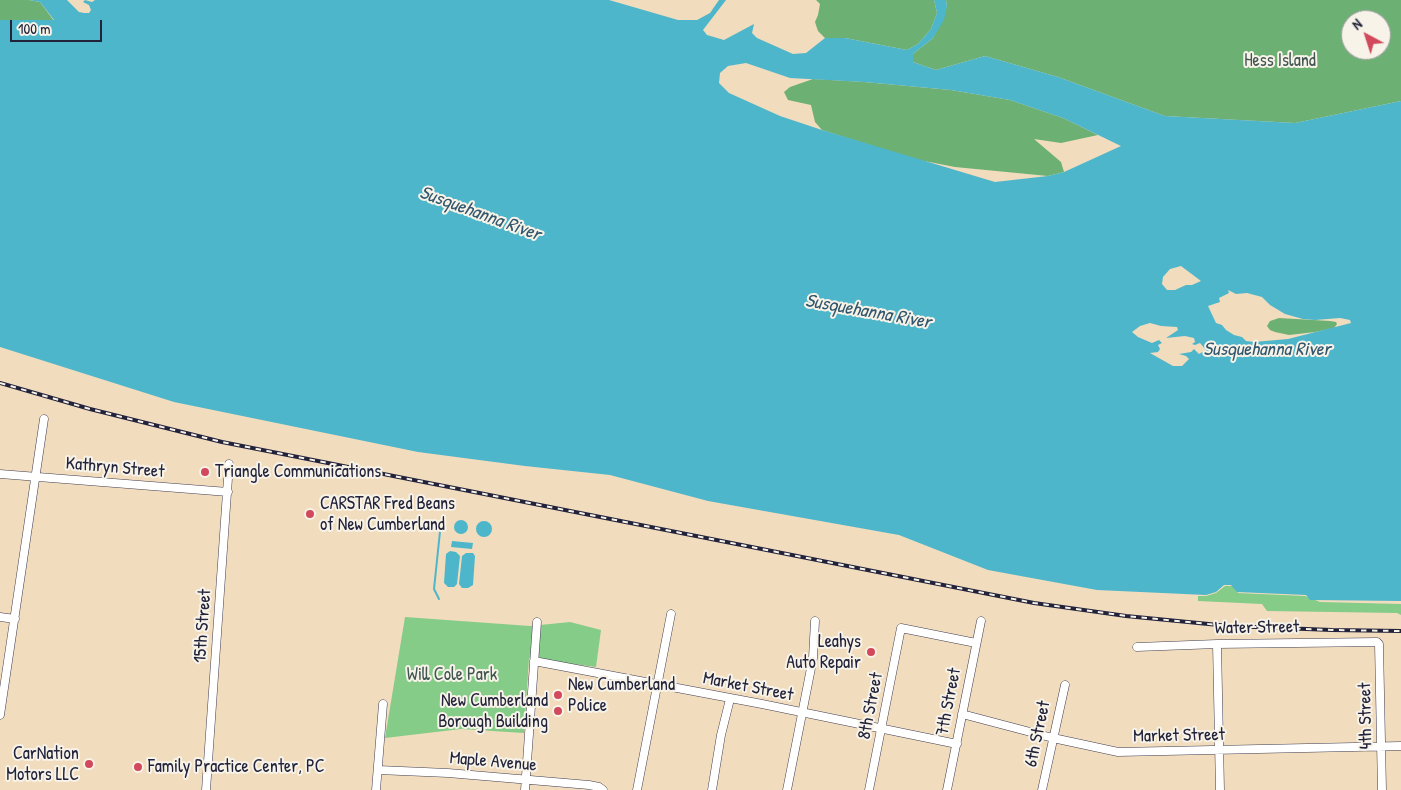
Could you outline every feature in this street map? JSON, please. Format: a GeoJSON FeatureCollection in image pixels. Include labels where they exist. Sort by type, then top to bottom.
{"type":"FeatureCollection","features":[{"type":"Feature","properties":{"kind":"street"},"geometry":{"type":"LineString","coordinates":[[0,715],[44,419]]}},
{"type":"Feature","properties":{"kind":"street","name":"15th Street"},"geometry":{"type":"LineString","coordinates":[[206,790],[229,464]]}},
{"type":"Feature","properties":{"kind":"street","name":"Kathryn Street"},"geometry":{"type":"LineString","coordinates":[[0,474],[228,492]]}},
{"type":"Feature","properties":{"kind":"street"},"geometry":{"type":"LineString","coordinates":[[638,790],[671,614]]}},
{"type":"Feature","properties":{"kind":"street"},"geometry":{"type":"LineString","coordinates":[[0,617],[15,620]]}},
{"type":"Feature","properties":{"kind":"street"},"geometry":{"type":"LineString","coordinates":[[787,790],[813,658],[815,621]]}},
{"type":"Feature","properties":{"kind":"street","name":"7th Street"},"geometry":{"type":"LineString","coordinates":[[948,790],[981,621]]}},
{"type":"Feature","properties":{"kind":"street"},"geometry":{"type":"LineString","coordinates":[[525,790],[537,622]]}},
{"type":"Feature","properties":{"kind":"street","name":"8th Street"},"geometry":{"type":"LineString","coordinates":[[869,790],[901,628],[976,643]]}},
{"type":"Feature","properties":{"kind":"street","name":"Water Street"},"geometry":{"type":"LineString","coordinates":[[1137,647],[1377,642]]}},
{"type":"Feature","properties":{"kind":"street","name":"4th Street"},"geometry":{"type":"LineString","coordinates":[[1377,642],[1379,644],[1382,790]]}},
{"type":"Feature","properties":{"kind":"street"},"geometry":{"type":"LineString","coordinates":[[1217,644],[1220,790]]}},
{"type":"Feature","properties":{"kind":"street","name":"Market Street"},"geometry":{"type":"LineString","coordinates":[[534,661],[802,712],[957,744]]}},
{"type":"Feature","properties":{"kind":"street","name":"6th Street"},"geometry":{"type":"LineString","coordinates":[[1042,790],[1065,685]]}},
{"type":"Feature","properties":{"kind":"street"},"geometry":{"type":"LineString","coordinates":[[712,790],[721,734],[730,698]]}},
{"type":"Feature","properties":{"kind":"street"},"geometry":{"type":"LineString","coordinates":[[376,790],[383,704]]}},
{"type":"Feature","properties":{"kind":"street","name":"Market Street"},"geometry":{"type":"LineString","coordinates":[[962,714],[1052,738],[1118,752],[1401,746]]}},
{"type":"Feature","properties":{"kind":"street","name":"Maple Avenue"},"geometry":{"type":"LineString","coordinates":[[378,770],[448,773],[590,785],[603,790]]}},
{"type":"Feature","properties":{"kind":"green space"},"geometry":{"type":"Polygon","coordinates":[[[0,0],[40,2],[54,21],[0,20],[0,0]]]}},
{"type":"Feature","properties":{"kind":"green space"},"geometry":{"type":"Polygon","coordinates":[[[816,0],[934,0],[937,13],[931,29],[918,44],[907,50],[845,38],[825,38],[818,31],[815,22],[820,4],[816,0]]]}},
{"type":"Feature","properties":{"kind":"green space","name":"Hess Island"},"geometry":{"type":"Polygon","coordinates":[[[946,0],[1401,0],[1401,101],[1295,123],[1165,116],[1058,77],[985,56],[936,70],[913,62],[913,54],[933,38],[947,6],[946,0]]]}},
{"type":"Feature","properties":{"kind":"green space"},"geometry":{"type":"Polygon","coordinates":[[[813,79],[951,90],[1010,100],[1063,118],[1098,135],[1061,143],[1034,139],[1061,162],[1064,172],[1048,176],[955,167],[914,159],[822,130],[815,122],[811,105],[788,100],[784,92],[790,87],[813,79]]]}},
{"type":"Feature","properties":{"kind":"green space"},"geometry":{"type":"Polygon","coordinates":[[[1279,318],[1330,321],[1337,324],[1334,328],[1289,335],[1270,330],[1267,326],[1270,321],[1279,318]]]}},
{"type":"Feature","properties":{"kind":"green space"},"geometry":{"type":"Polygon","coordinates":[[[1225,586],[1234,586],[1238,593],[1305,596],[1320,602],[1401,604],[1401,615],[1397,613],[1267,611],[1262,604],[1198,601],[1198,596],[1216,593],[1225,586]]]}},
{"type":"Feature","properties":{"kind":"green space","name":"Will Cole Park"},"geometry":{"type":"Polygon","coordinates":[[[405,617],[530,626],[570,622],[601,630],[596,667],[529,658],[524,733],[461,729],[385,738],[405,617]]]}},
{"type":"Feature","properties":{"kind":"water","name":"Susquehanna River"},"geometry":{"type":"Polygon","coordinates":[[[29,0],[67,0],[79,12],[89,13],[91,10],[89,5],[83,2],[85,0],[92,2],[95,0],[609,0],[678,20],[697,20],[710,13],[719,0],[726,0],[703,30],[707,35],[724,40],[754,24],[752,33],[757,38],[793,54],[806,53],[825,38],[845,38],[907,50],[918,44],[931,29],[937,13],[934,0],[946,0],[947,6],[944,20],[933,38],[913,54],[913,62],[936,70],[985,56],[1058,77],[1165,116],[1295,123],[1401,101],[1401,601],[1310,600],[1306,595],[1237,592],[1231,585],[1224,585],[1216,592],[1206,595],[1097,590],[988,570],[899,535],[708,501],[610,475],[418,452],[174,402],[0,347],[0,20],[54,20],[40,2],[29,0]],[[746,63],[728,66],[720,73],[719,83],[729,93],[780,116],[995,182],[1048,176],[1064,172],[1121,146],[1063,118],[1010,100],[951,90],[864,82],[790,78],[746,63]],[[1181,266],[1170,269],[1163,277],[1162,284],[1167,290],[1175,290],[1201,281],[1181,266]],[[1228,290],[1229,293],[1219,298],[1220,302],[1208,306],[1216,323],[1246,341],[1288,339],[1351,323],[1350,320],[1340,318],[1303,319],[1285,314],[1270,305],[1262,297],[1247,293],[1236,294],[1228,290]],[[1150,323],[1140,326],[1132,332],[1152,343],[1159,340],[1162,343],[1158,345],[1160,349],[1158,352],[1150,353],[1173,366],[1182,366],[1189,359],[1179,354],[1191,352],[1194,349],[1199,354],[1206,350],[1200,343],[1192,344],[1195,342],[1194,338],[1185,336],[1166,338],[1178,330],[1177,327],[1150,323]]]}},
{"type":"Feature","properties":{"kind":"water"},"geometry":{"type":"Polygon","coordinates":[[[458,520],[464,520],[468,527],[464,534],[458,534],[454,530],[454,524],[458,520]]]}},
{"type":"Feature","properties":{"kind":"water"},"geometry":{"type":"Polygon","coordinates":[[[481,521],[487,521],[492,526],[490,535],[481,537],[476,532],[476,526],[481,521]]]}},
{"type":"Feature","properties":{"kind":"water"},"geometry":{"type":"Polygon","coordinates":[[[452,541],[473,543],[472,549],[451,547],[452,541]]]}},
{"type":"Feature","properties":{"kind":"water"},"geometry":{"type":"Polygon","coordinates":[[[450,551],[456,552],[460,556],[457,584],[454,587],[448,587],[444,583],[446,554],[450,551]]]}},
{"type":"Feature","properties":{"kind":"water"},"geometry":{"type":"Polygon","coordinates":[[[466,553],[473,553],[475,556],[473,585],[468,588],[462,588],[459,584],[462,556],[466,553]]]}},
{"type":"Feature","properties":{"kind":"waterway"},"geometry":{"type":"LineString","coordinates":[[439,599],[434,589],[441,522]]}},
{"type":"Feature","properties":{"kind":"railway"},"geometry":{"type":"LineString","coordinates":[[0,383],[90,409],[222,442],[1034,603],[1126,616],[1229,626],[1401,631]]}},
{"type":"Feature","properties":{"kind":"place","name":"Triangle Communications"},"geometry":{"type":"Point","coordinates":[205,472]}},
{"type":"Feature","properties":{"kind":"place","name":"CARSTAR Fred Beans of New Cumberland"},"geometry":{"type":"Point","coordinates":[310,514]}},
{"type":"Feature","properties":{"kind":"place","name":"Leahys Auto Repair"},"geometry":{"type":"Point","coordinates":[871,652]}},
{"type":"Feature","properties":{"kind":"place","name":"New Cumberland Police"},"geometry":{"type":"Point","coordinates":[558,695]}},
{"type":"Feature","properties":{"kind":"place","name":"New Cumberland Borough Building"},"geometry":{"type":"Point","coordinates":[558,711]}},
{"type":"Feature","properties":{"kind":"place","name":"CarNation Motors LLC"},"geometry":{"type":"Point","coordinates":[89,764]}},
{"type":"Feature","properties":{"kind":"place","name":"Family Practice Center, PC"},"geometry":{"type":"Point","coordinates":[138,767]}}]}
